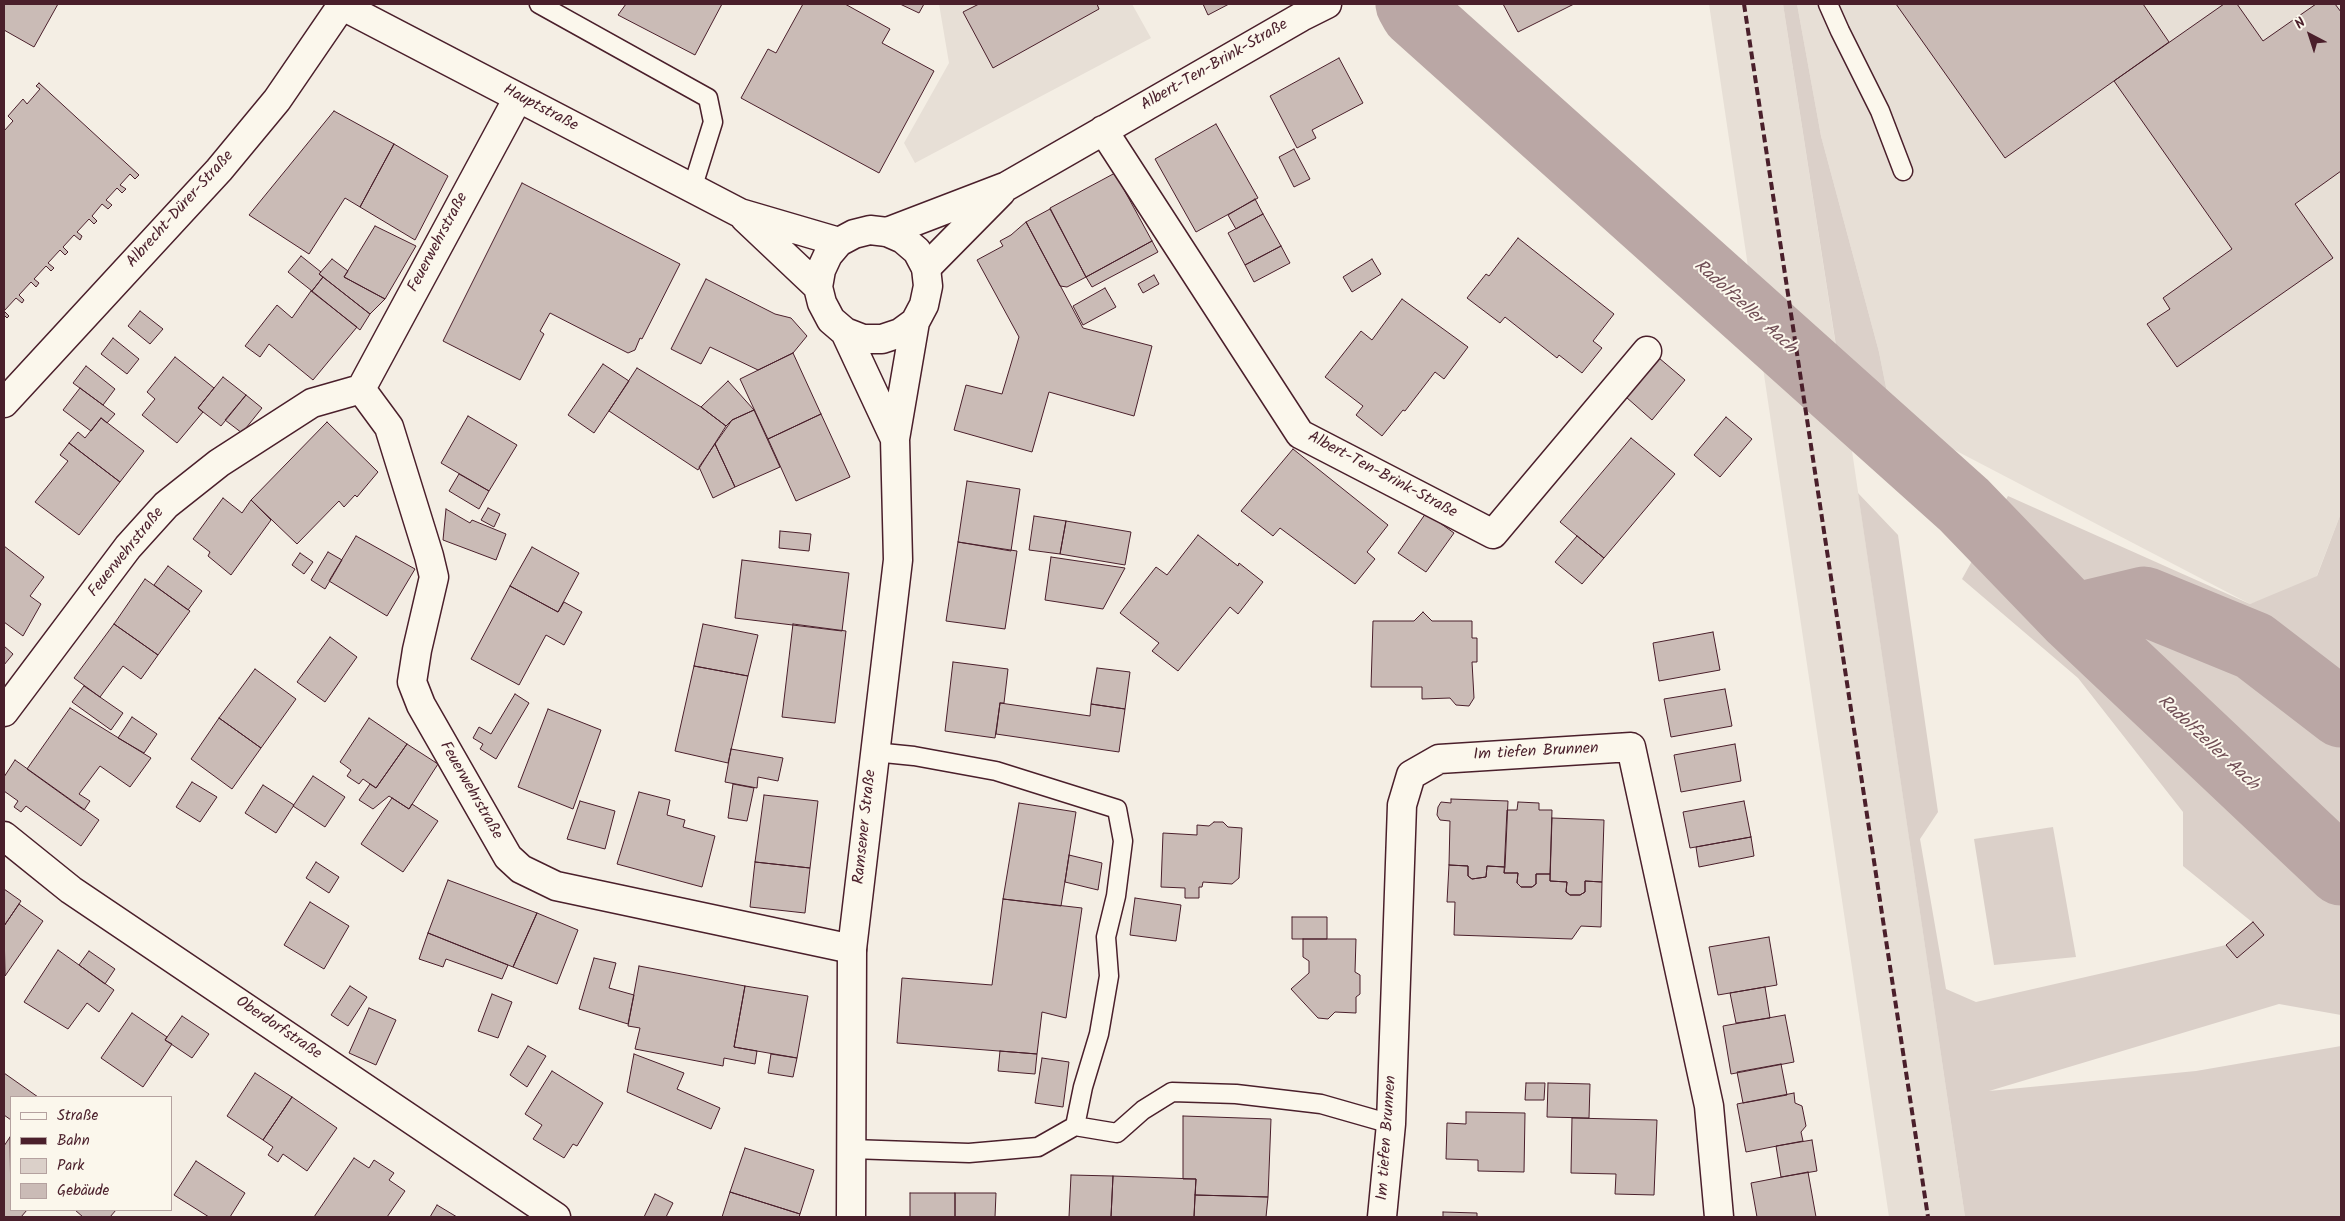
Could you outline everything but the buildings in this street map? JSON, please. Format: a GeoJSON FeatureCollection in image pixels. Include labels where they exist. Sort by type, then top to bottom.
{"type":"FeatureCollection","features":[{"type":"Feature","properties":{"kind":"street","name":"Hauptstraße"},"geometry":{"type":"LineString","coordinates":[[341,4],[740,213]]}},
{"type":"Feature","properties":{"kind":"street","name":"Albrecht-Dürer-Straße"},"geometry":{"type":"LineString","coordinates":[[4,403],[219,170],[277,100],[341,4]]}},
{"type":"Feature","properties":{"kind":"street","name":"Albert-Ten-Brink-Straße"},"geometry":{"type":"LineString","coordinates":[[887,232],[1007,186],[1301,17],[1327,4]]}},
{"type":"Feature","properties":{"kind":"street","name":"Feuerwehrstraße"},"geometry":{"type":"LineString","coordinates":[[4,712],[128,547],[166,505],[218,463],[312,403],[361,389],[518,98]]}},
{"type":"Feature","properties":{"kind":"street","name":"Albert-Ten-Brink-Straße"},"geometry":{"type":"LineString","coordinates":[[1103,130],[1300,434],[1493,534],[1648,351]]}},
{"type":"Feature","properties":{"kind":"street","name":"Albert-Ten-Brink-Straße"},"geometry":{"type":"LineString","coordinates":[[926,268],[1007,186]]}},
{"type":"Feature","properties":{"kind":"street"},"geometry":{"type":"LineString","coordinates":[[740,213],[839,242]]}},
{"type":"Feature","properties":{"kind":"street"},"geometry":{"type":"LineString","coordinates":[[740,213],[818,287]]}},
{"type":"Feature","properties":{"kind":"street"},"geometry":{"type":"LineString","coordinates":[[870,230],[887,232],[902,239],[917,251],[926,268],[928,286],[924,305],[915,322],[900,333],[882,339],[863,340],[845,332],[831,320],[822,303],[818,287],[821,270],[828,255],[839,242],[854,234],[870,230]]}},
{"type":"Feature","properties":{"kind":"street","name":"Ramsener Straße"},"geometry":{"type":"LineString","coordinates":[[851,1217],[852,949],[898,560],[895,439],[915,322]]}},
{"type":"Feature","properties":{"kind":"street","name":"Ramsener Straße"},"geometry":{"type":"LineString","coordinates":[[845,332],[895,439]]}},
{"type":"Feature","properties":{"kind":"street","name":"Feuerwehrstraße"},"geometry":{"type":"LineString","coordinates":[[361,389],[389,427],[434,578],[417,650],[412,682],[421,705],[508,857],[520,868],[556,886],[852,949]]}},
{"type":"Feature","properties":{"kind":"street","name":"Im tiefen Brunnen"},"geometry":{"type":"LineString","coordinates":[[1382,1217],[1391,1124],[1402,805],[1411,774],[1439,759],[1632,747],[1709,1106],[1719,1217]]}},
{"type":"Feature","properties":{"kind":"street","name":"Oberdorfstraße"},"geometry":{"type":"LineString","coordinates":[[4,836],[80,895],[556,1217]]}},
{"type":"Feature","properties":{"kind":"lane"},"geometry":{"type":"LineString","coordinates":[[539,4],[708,98],[713,122],[692,188]]}},
{"type":"Feature","properties":{"kind":"lane"},"geometry":{"type":"LineString","coordinates":[[1828,4],[1880,111],[1902,171]]}},
{"type":"Feature","properties":{"kind":"lane"},"geometry":{"type":"LineString","coordinates":[[874,752],[914,756],[996,771],[1117,809],[1122,841],[1116,896],[1106,937],[1109,976],[1099,1034],[1083,1087],[1075,1126]]}},
{"type":"Feature","properties":{"kind":"lane"},"geometry":{"type":"LineString","coordinates":[[851,1149],[969,1153],[1038,1147],[1075,1126],[1117,1133],[1143,1110],[1172,1092],[1236,1094],[1321,1104],[1391,1124]]}},
{"type":"Feature","properties":{"kind":"shaded area"},"geometry":{"type":"Polygon","coordinates":[[[939,4],[1132,4],[1151,38],[915,163],[904,143],[949,63],[939,4]]]}},
{"type":"Feature","properties":{"kind":"shaded area"},"geometry":{"type":"Polygon","coordinates":[[[1709,4],[1783,4],[1851,444],[1965,1217],[1889,1217],[1709,4]]]}},
{"type":"Feature","properties":{"kind":"shaded area"},"geometry":{"type":"Polygon","coordinates":[[[1797,4],[2341,4],[2341,513],[2314,583],[2250,604],[1922,433],[1890,407],[1879,352],[1821,136],[1797,4]]]}},
{"type":"Feature","properties":{"kind":"green space"},"geometry":{"type":"Polygon","coordinates":[[[1783,4],[1797,4],[1821,136],[1879,352],[1890,407],[1839,365],[1783,4]]]}},
{"type":"Feature","properties":{"kind":"green space"},"geometry":{"type":"Polygon","coordinates":[[[1858,493],[1898,535],[1938,812],[1920,839],[1946,989],[1976,1002],[2226,945],[2252,922],[2183,866],[2183,812],[2078,678],[1962,579],[2008,496],[2250,604],[2317,576],[2341,513],[2341,1015],[2279,1004],[1989,1091],[2196,1071],[2341,1046],[2341,1217],[1965,1217],[1858,493]]]}},
{"type":"Feature","properties":{"kind":"green space"},"geometry":{"type":"Polygon","coordinates":[[[2053,827],[2076,957],[1994,965],[1974,839],[2053,827]]]}},
{"type":"Feature","properties":{"kind":"waterway","name":"Radolfzeller Aach"},"geometry":{"type":"LineString","coordinates":[[1410,4],[1415,13],[1964,505],[2073,618],[2341,871]]}},
{"type":"Feature","properties":{"kind":"waterway","name":"Radolfzeller Aach"},"geometry":{"type":"LineString","coordinates":[[2073,618],[2144,601],[2254,646],[2341,713]]}},
{"type":"Feature","properties":{"kind":"railway"},"geometry":{"type":"LineString","coordinates":[[1744,4],[1928,1217]]}}]}
